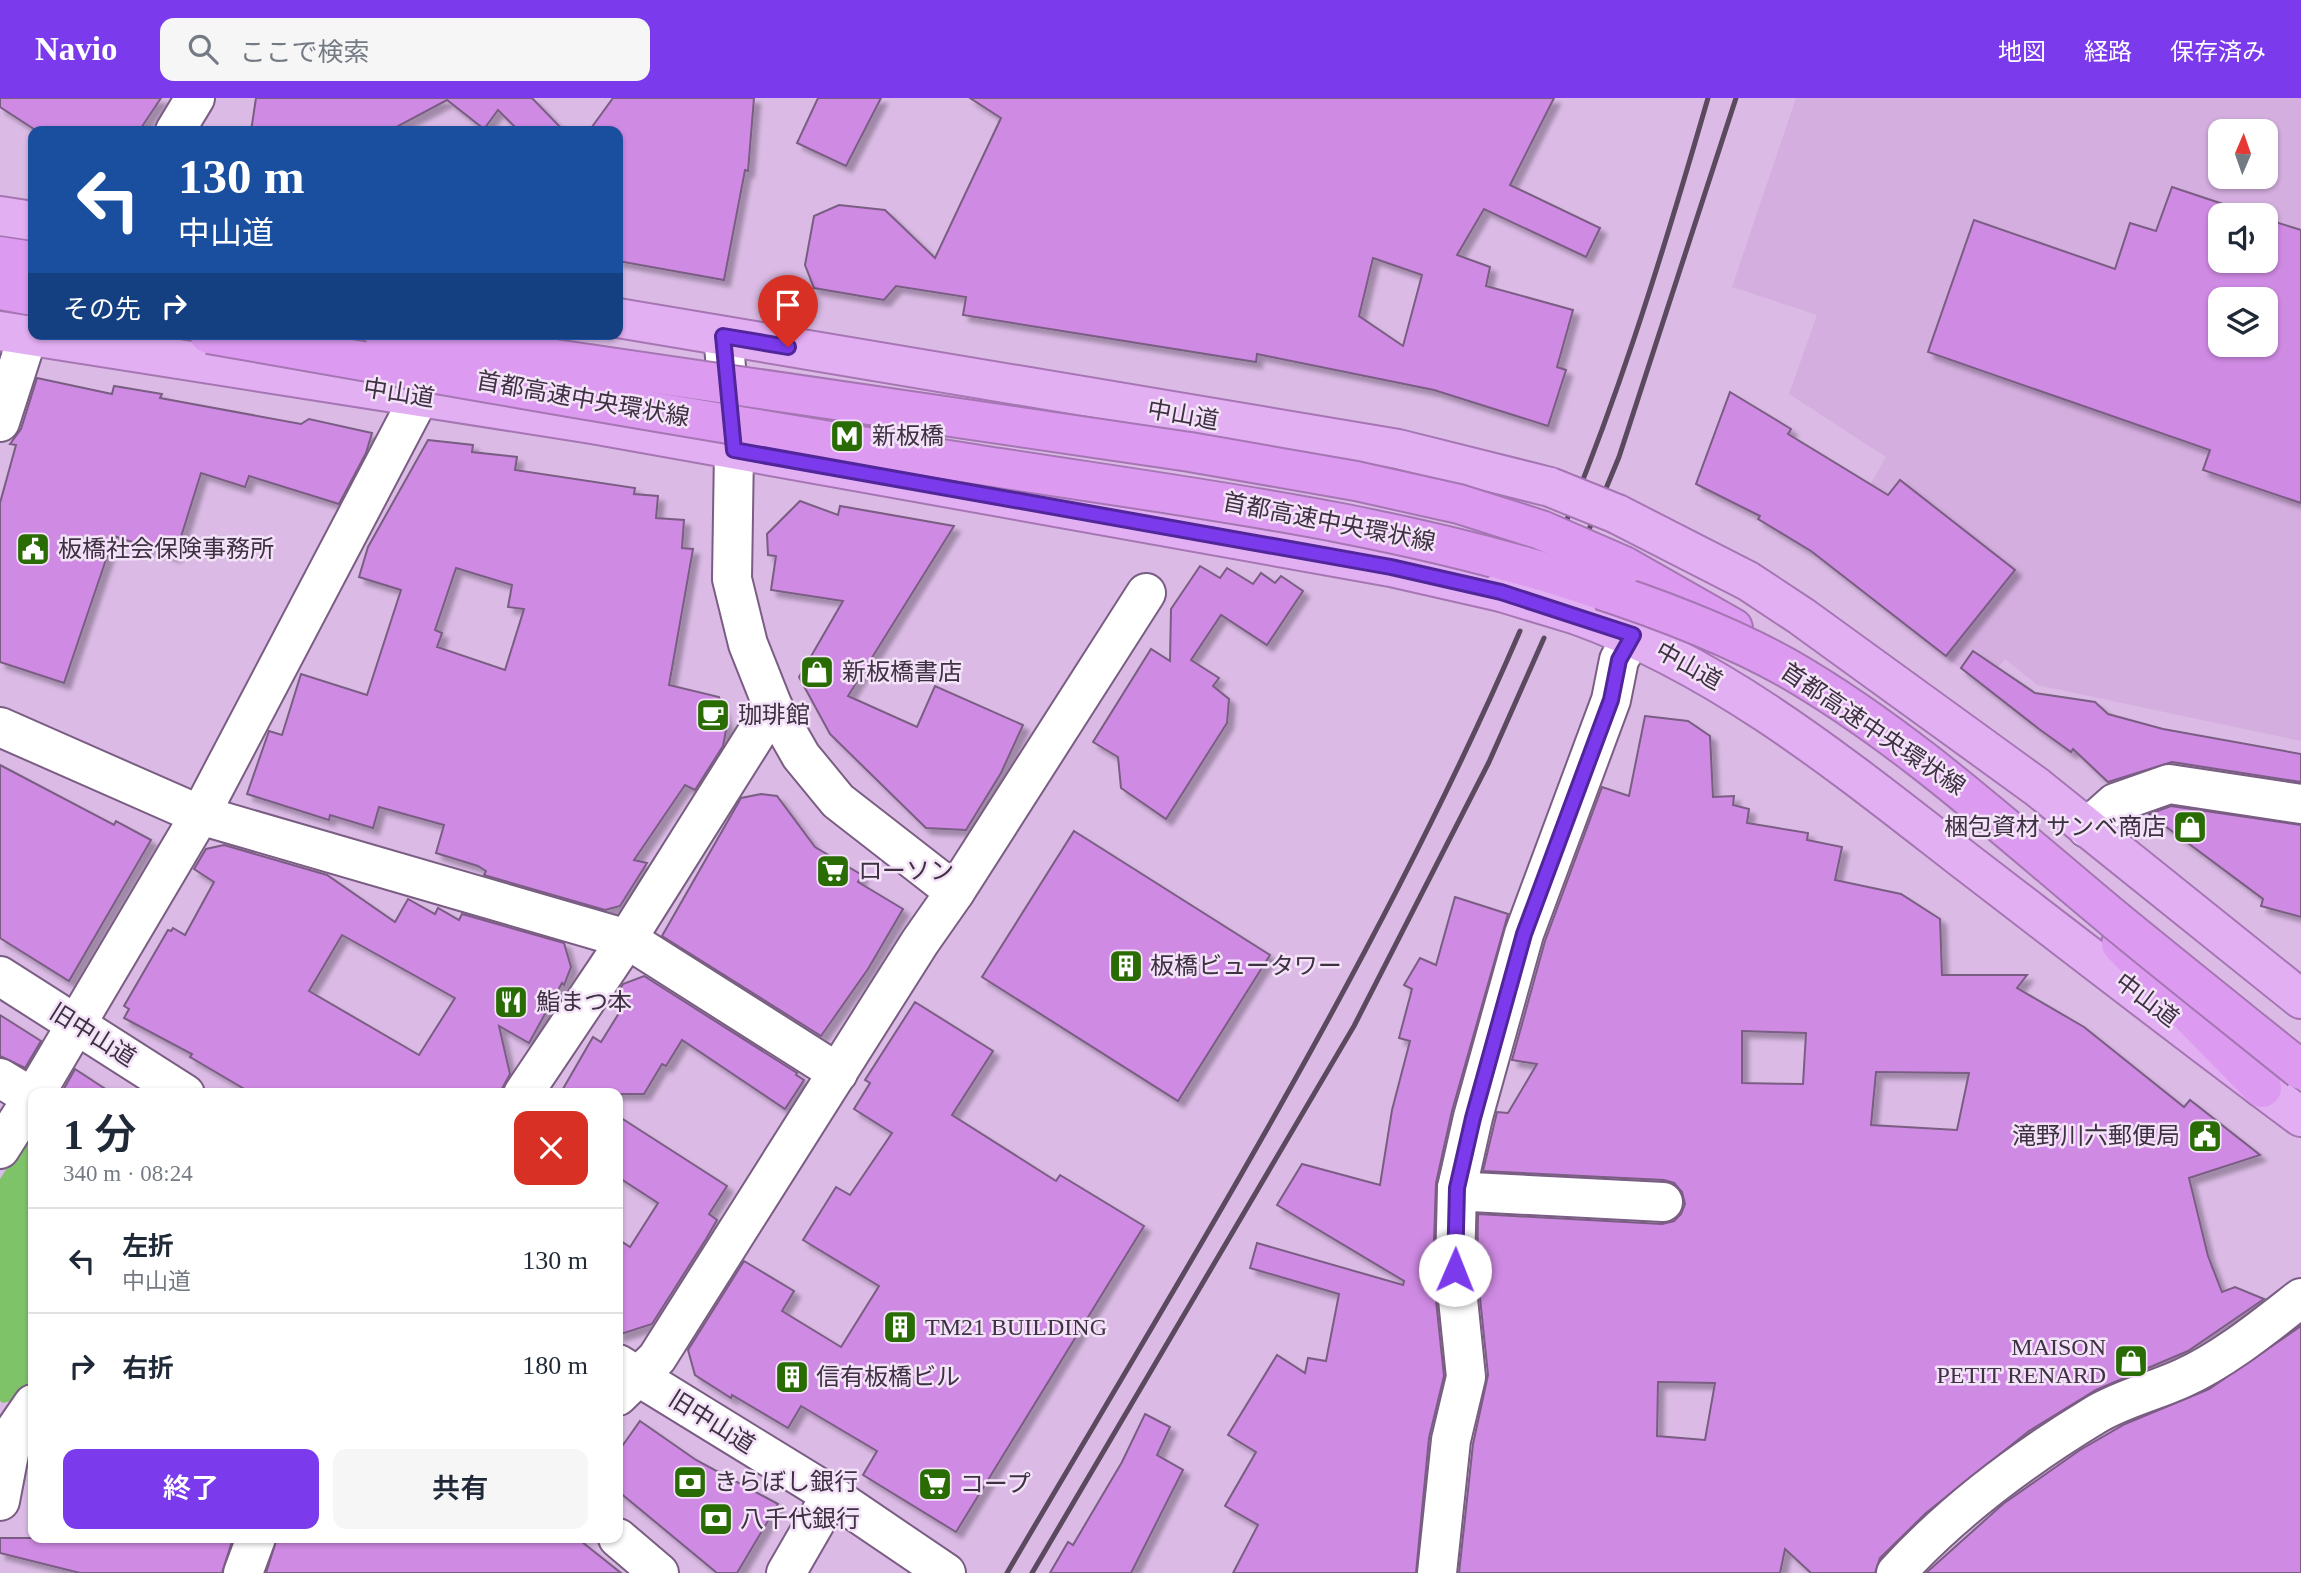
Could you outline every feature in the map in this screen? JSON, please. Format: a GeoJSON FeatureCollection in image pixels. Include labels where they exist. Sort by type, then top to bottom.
{"type":"FeatureCollection","features":[{"type":"Feature","properties":{"kind":"highway"},"geometry":{"type":"LineString","coordinates":[[0,216],[28,220]]}},
{"type":"Feature","properties":{"kind":"highway"},"geometry":{"type":"LineString","coordinates":[[0,256],[28,260]]}},
{"type":"Feature","properties":{"kind":"highway"},"geometry":{"type":"LineString","coordinates":[[0,273],[28,277]]}},
{"type":"Feature","properties":{"kind":"highway"},"geometry":{"type":"LineString","coordinates":[[0,290],[28,295]]}},
{"type":"Feature","properties":{"kind":"highway"},"geometry":{"type":"LineString","coordinates":[[0,298],[20,323]]}},
{"type":"Feature","properties":{"kind":"highway"},"geometry":{"type":"LineString","coordinates":[[623,320],[725,352]]}},
{"type":"Feature","properties":{"kind":"highway","name":"中山道"},"geometry":{"type":"LineString","coordinates":[[113,340],[1391,567],[1501,592],[1577,615],[1633,635],[1730,688],[1862,780],[2301,1117]]}},
{"type":"Feature","properties":{"kind":"highway","name":"首都高速中央環状線"},"geometry":{"type":"LineString","coordinates":[[244,340],[791,435],[1228,502],[1395,531],[1559,576],[1624,597],[1688,622],[1789,669],[1896,739],[1971,797],[2116,920],[2301,1070]]}},
{"type":"Feature","properties":{"kind":"highway","name":"首都高速中央環状線"},"geometry":{"type":"LineString","coordinates":[[284,340],[806,432],[1402,524],[1538,557],[1629,585],[1758,640],[1842,686],[1905,726],[1987,785],[2301,1051]]}},
{"type":"Feature","properties":{"kind":"highway"},"geometry":{"type":"LineString","coordinates":[[425,340],[1190,452],[1356,481],[1459,504],[1553,536],[1624,566],[1699,607],[1777,656],[2038,866],[2146,968],[2262,1088]]}},
{"type":"Feature","properties":{"kind":"highway"},"geometry":{"type":"LineString","coordinates":[[532,340],[645,358],[725,352]]}},
{"type":"Feature","properties":{"kind":"highway","name":"中山道"},"geometry":{"type":"LineString","coordinates":[[725,352],[1045,404],[1199,418],[1398,449],[1550,487],[1618,514],[1748,581],[1801,616],[2037,787],[2301,999]]}},
{"type":"Feature","properties":{"kind":"street"},"geometry":{"type":"LineString","coordinates":[[177,126],[195,98]]}},
{"type":"Feature","properties":{"kind":"street"},"geometry":{"type":"LineString","coordinates":[[0,422],[20,323]]}},
{"type":"Feature","properties":{"kind":"street"},"geometry":{"type":"LineString","coordinates":[[725,352],[734,450],[732,579],[748,645],[773,707],[801,756],[838,801],[955,892]]}},
{"type":"Feature","properties":{"kind":"street"},"geometry":{"type":"LineString","coordinates":[[40,1088],[200,815],[420,396]]}},
{"type":"Feature","properties":{"kind":"street"},"geometry":{"type":"LineString","coordinates":[[624,1379],[657,1358],[1146,593]]}},
{"type":"Feature","properties":{"kind":"street"},"geometry":{"type":"LineString","coordinates":[[1437,1573],[1451,1440],[1466,1377],[1455,1270],[1457,1188],[1473,1118],[1524,934],[1611,700],[1619,660],[1633,635]]}},
{"type":"Feature","properties":{"kind":"street"},"geometry":{"type":"LineString","coordinates":[[527,1088],[627,939],[773,707]]}},
{"type":"Feature","properties":{"kind":"street"},"geometry":{"type":"LineString","coordinates":[[0,727],[200,815],[627,939],[838,1073]]}},
{"type":"Feature","properties":{"kind":"street"},"geometry":{"type":"LineString","coordinates":[[2087,828],[2115,803],[2169,784],[2301,804]]}},
{"type":"Feature","properties":{"kind":"street","name":"旧中山道"},"geometry":{"type":"LineString","coordinates":[[0,976],[176,1088]]}},
{"type":"Feature","properties":{"kind":"street"},"geometry":{"type":"LineString","coordinates":[[0,1078],[28,1094]]}},
{"type":"Feature","properties":{"kind":"street"},"geometry":{"type":"LineString","coordinates":[[0,1149],[28,1106]]}},
{"type":"Feature","properties":{"kind":"street"},"geometry":{"type":"LineString","coordinates":[[1457,1188],[1471,1192],[1663,1202]]}},
{"type":"Feature","properties":{"kind":"street"},"geometry":{"type":"LineString","coordinates":[[1896,1573],[1916,1551],[2039,1452],[2097,1413],[2186,1377],[2259,1331],[2301,1298]]}},
{"type":"Feature","properties":{"kind":"street","name":"旧中山道"},"geometry":{"type":"LineString","coordinates":[[624,1379],[831,1495],[929,1569]]}},
{"type":"Feature","properties":{"kind":"street"},"geometry":{"type":"LineString","coordinates":[[0,1501],[15,1420]]}},
{"type":"Feature","properties":{"kind":"street"},"geometry":{"type":"LineString","coordinates":[[786,1573],[831,1495]]}},
{"type":"Feature","properties":{"kind":"street"},"geometry":{"type":"LineString","coordinates":[[623,1542],[659,1573]]}},
{"type":"Feature","properties":{"kind":"street"},"geometry":{"type":"LineString","coordinates":[[243,1573],[254,1543]]}},
{"type":"Feature","properties":{"kind":"shaded area"},"geometry":{"type":"Polygon","coordinates":[[[1796,98],[2301,98],[2301,741],[2037,685],[2005,659],[1983,686],[1825,563],[1886,457],[1789,394],[1817,315],[1732,287],[1796,98]]]}},
{"type":"Feature","properties":{"kind":"green space"},"geometry":{"type":"Polygon","coordinates":[[[28,1135],[28,1387],[20,1399],[3,1403],[0,1401],[0,1179],[28,1135]]]}},
{"type":"Feature","properties":{"kind":"building"},"geometry":{"type":"Polygon","coordinates":[[[0,98],[161,98],[142,126],[29,126],[0,107],[0,98]]]}},
{"type":"Feature","properties":{"kind":"building"},"geometry":{"type":"Polygon","coordinates":[[[256,98],[532,98],[559,126],[514,126],[498,110],[486,126],[480,126],[447,100],[398,126],[252,126],[256,98]]]}},
{"type":"Feature","properties":{"kind":"building"},"geometry":{"type":"Polygon","coordinates":[[[613,98],[754,98],[748,171],[745,170],[724,280],[623,262],[623,126],[593,126],[613,98]]]}},
{"type":"Feature","properties":{"kind":"building"},"geometry":{"type":"Polygon","coordinates":[[[818,98],[881,98],[846,166],[797,143],[818,98]]]}},
{"type":"Feature","properties":{"kind":"building"},"geometry":{"type":"Polygon","coordinates":[[[970,98],[1554,98],[1510,185],[1600,228],[1586,257],[1484,209],[1457,255],[1490,267],[1486,286],[1573,310],[1557,367],[1566,370],[1548,426],[1434,390],[1257,354],[1256,362],[963,315],[966,297],[896,286],[884,300],[814,288],[805,265],[814,216],[839,205],[885,210],[935,258],[1001,118],[970,98]],[[1373,258],[1359,316],[1403,346],[1422,275],[1373,258]]]}},
{"type":"Feature","properties":{"kind":"building"},"geometry":{"type":"Polygon","coordinates":[[[2172,187],[2220,203],[2208,203],[2208,273],[2278,273],[2278,223],[2301,230],[2301,503],[2203,470],[2210,450],[1928,352],[1974,220],[2115,269],[2130,223],[2156,231],[2172,187]]]}},
{"type":"Feature","properties":{"kind":"building"},"geometry":{"type":"Polygon","coordinates":[[[37,378],[112,394],[114,386],[162,394],[160,398],[301,424],[309,419],[372,433],[366,453],[339,504],[249,476],[245,487],[201,473],[175,556],[114,536],[64,683],[0,662],[0,503],[16,445],[10,444],[21,429],[37,378]]]}},
{"type":"Feature","properties":{"kind":"building"},"geometry":{"type":"Polygon","coordinates":[[[1730,392],[1791,429],[1788,434],[1888,495],[1900,480],[2015,570],[1946,656],[1811,551],[1758,519],[1760,516],[1696,484],[1730,392]]]}},
{"type":"Feature","properties":{"kind":"building"},"geometry":{"type":"Polygon","coordinates":[[[428,440],[473,445],[472,452],[517,457],[515,470],[635,488],[634,494],[658,496],[656,518],[684,520],[682,548],[693,549],[669,685],[719,697],[727,725],[723,746],[695,790],[685,785],[634,860],[647,863],[620,906],[605,910],[484,875],[486,871],[478,866],[436,853],[444,825],[379,807],[373,828],[330,815],[329,820],[247,794],[269,731],[282,735],[301,674],[367,695],[401,590],[359,577],[368,547],[428,440]],[[456,568],[435,630],[442,633],[437,647],[505,670],[524,609],[508,607],[512,585],[456,568]]]}},
{"type":"Feature","properties":{"kind":"building"},"geometry":{"type":"Polygon","coordinates":[[[800,501],[838,515],[840,506],[954,526],[848,696],[917,727],[935,686],[1023,725],[1001,773],[966,830],[926,828],[830,734],[799,677],[843,601],[771,590],[776,556],[768,555],[767,534],[800,501]]]}},
{"type":"Feature","properties":{"kind":"building"},"geometry":{"type":"Polygon","coordinates":[[[1200,566],[1220,578],[1227,568],[1253,584],[1261,573],[1275,583],[1281,576],[1303,591],[1267,645],[1221,615],[1191,660],[1219,678],[1213,686],[1229,699],[1227,723],[1166,819],[1121,788],[1118,757],[1093,742],[1151,649],[1170,661],[1171,609],[1200,566]]]}},
{"type":"Feature","properties":{"kind":"building"},"geometry":{"type":"Polygon","coordinates":[[[1973,651],[2035,693],[2095,702],[2108,714],[2163,729],[2301,754],[2301,782],[2172,762],[2108,782],[2073,749],[2071,752],[2039,729],[1961,668],[1973,651]]]}},
{"type":"Feature","properties":{"kind":"building"},"geometry":{"type":"Polygon","coordinates":[[[1645,716],[1688,721],[1710,736],[1713,797],[1734,796],[1733,805],[1749,809],[1747,823],[1808,833],[1807,840],[1842,847],[1835,880],[1901,894],[1940,919],[1942,975],[2027,975],[2017,988],[2084,1027],[2184,1107],[2190,1100],[2260,1155],[2189,1178],[2208,1256],[2222,1292],[2235,1287],[2264,1299],[2188,1351],[2096,1390],[2029,1431],[1926,1513],[1880,1558],[1875,1573],[1811,1573],[1785,1549],[1780,1573],[1459,1573],[1473,1444],[1488,1375],[1477,1269],[1478,1214],[1662,1224],[1674,1221],[1685,1204],[1682,1192],[1674,1183],[1664,1180],[1483,1171],[1497,1112],[1508,1113],[1537,1064],[1512,1060],[1545,941],[1602,787],[1629,796],[1645,716]],[[1742,1031],[1742,1083],[1803,1084],[1806,1033],[1742,1031]],[[1876,1072],[1871,1125],[1957,1130],[1969,1073],[1876,1072]],[[1658,1382],[1657,1436],[1705,1440],[1715,1383],[1658,1382]]]}},
{"type":"Feature","properties":{"kind":"building"},"geometry":{"type":"Polygon","coordinates":[[[0,765],[114,825],[116,821],[151,840],[69,981],[0,938],[0,765]]]}},
{"type":"Feature","properties":{"kind":"building"},"geometry":{"type":"Polygon","coordinates":[[[761,794],[777,796],[815,847],[862,875],[858,882],[903,909],[868,969],[821,1036],[662,936],[741,798],[761,794]]]}},
{"type":"Feature","properties":{"kind":"building"},"geometry":{"type":"Polygon","coordinates":[[[2171,806],[2301,825],[2301,917],[2261,906],[2263,899],[2149,814],[2171,806]]]}},
{"type":"Feature","properties":{"kind":"building","name":"板橋ビュータワー"},"geometry":{"type":"Polygon","coordinates":[[[1074,831],[1270,955],[1178,1101],[982,977],[1074,831]]]}},
{"type":"Feature","properties":{"kind":"building"},"geometry":{"type":"Polygon","coordinates":[[[224,845],[327,875],[395,922],[408,899],[435,914],[438,908],[459,920],[462,914],[564,943],[571,967],[564,985],[562,983],[529,1043],[499,1026],[510,1074],[502,1088],[243,1088],[190,1057],[192,1054],[124,1018],[129,1009],[124,1006],[168,930],[173,928],[185,935],[214,882],[194,869],[206,849],[224,845]],[[342,935],[309,991],[419,1055],[455,998],[342,935]]]}},
{"type":"Feature","properties":{"kind":"building"},"geometry":{"type":"Polygon","coordinates":[[[1455,897],[1508,914],[1452,1111],[1436,1183],[1433,1272],[1444,1376],[1429,1438],[1416,1573],[1233,1573],[1258,1525],[1225,1506],[1256,1452],[1228,1435],[1277,1355],[1305,1373],[1308,1358],[1326,1361],[1339,1294],[1250,1268],[1257,1243],[1403,1285],[1404,1281],[1277,1205],[1302,1164],[1380,1185],[1392,1110],[1410,1041],[1399,1038],[1412,989],[1404,985],[1420,958],[1436,965],[1455,897]]]}},
{"type":"Feature","properties":{"kind":"building"},"geometry":{"type":"Polygon","coordinates":[[[644,976],[804,1080],[785,1109],[682,1040],[666,1066],[662,1064],[644,1094],[623,1094],[623,1088],[563,1088],[593,1037],[601,1042],[629,997],[619,991],[623,984],[644,976]]]}},
{"type":"Feature","properties":{"kind":"building"},"geometry":{"type":"Polygon","coordinates":[[[915,1002],[993,1051],[952,1115],[1056,1181],[1060,1175],[1144,1226],[956,1532],[863,1475],[877,1451],[801,1406],[788,1428],[732,1395],[731,1398],[695,1375],[688,1350],[744,1261],[794,1291],[782,1311],[841,1347],[879,1286],[803,1240],[836,1187],[850,1195],[892,1133],[854,1109],[870,1083],[865,1080],[915,1002]]]}},
{"type":"Feature","properties":{"kind":"building"},"geometry":{"type":"Polygon","coordinates":[[[0,1015],[41,1041],[25,1068],[0,1056],[0,1015]]]}},
{"type":"Feature","properties":{"kind":"building"},"geometry":{"type":"Polygon","coordinates":[[[75,1069],[104,1088],[64,1088],[75,1069]]]}},
{"type":"Feature","properties":{"kind":"building"},"geometry":{"type":"Polygon","coordinates":[[[623,1119],[727,1186],[709,1214],[717,1220],[652,1324],[623,1333],[623,1242],[630,1247],[658,1203],[623,1180],[623,1119]]]}},
{"type":"Feature","properties":{"kind":"building"},"geometry":{"type":"Polygon","coordinates":[[[2301,1326],[2301,1573],[1926,1573],[2003,1504],[2080,1450],[2125,1424],[2209,1389],[2301,1326]]]}},
{"type":"Feature","properties":{"kind":"building"},"geometry":{"type":"Polygon","coordinates":[[[1145,1414],[1170,1427],[1157,1455],[1183,1470],[1131,1573],[1050,1573],[1068,1542],[1073,1545],[1122,1462],[1145,1414]]]}},
{"type":"Feature","properties":{"kind":"building","name":"きらぼし銀行"},"geometry":{"type":"Polygon","coordinates":[[[640,1421],[696,1460],[778,1504],[737,1573],[717,1573],[623,1495],[623,1445],[640,1421]]]}},
{"type":"Feature","properties":{"kind":"building"},"geometry":{"type":"Polygon","coordinates":[[[0,1538],[28,1538],[28,1543],[231,1543],[222,1573],[80,1573],[0,1553],[0,1538]]]}},
{"type":"Feature","properties":{"kind":"building"},"geometry":{"type":"Polygon","coordinates":[[[275,1543],[583,1543],[621,1573],[266,1573],[275,1543]]]}},
{"type":"Feature","properties":{"kind":"railway"},"geometry":{"type":"LineString","coordinates":[[1545,571],[1614,397],[1673,218],[1708,98]]}},
{"type":"Feature","properties":{"kind":"railway"},"geometry":{"type":"LineString","coordinates":[[1569,578],[1619,457],[1736,98]]}},
{"type":"Feature","properties":{"kind":"railway"},"geometry":{"type":"LineString","coordinates":[[1007,1573],[1211,1226],[1343,992],[1465,753],[1520,631]]}},
{"type":"Feature","properties":{"kind":"railway"},"geometry":{"type":"LineString","coordinates":[[1032,1573],[1354,1026],[1489,762],[1544,638]]}},
{"type":"Feature","properties":{"kind":"place","name":"新板橋"},"geometry":{"type":"Point","coordinates":[847,436]}},
{"type":"Feature","properties":{"kind":"place","name":"板橋社会保険事務所"},"geometry":{"type":"Point","coordinates":[33,549]}},
{"type":"Feature","properties":{"kind":"place","name":"新板橋書店"},"geometry":{"type":"Point","coordinates":[817,672]}},
{"type":"Feature","properties":{"kind":"place","name":"珈琲館"},"geometry":{"type":"Point","coordinates":[713,715]}},
{"type":"Feature","properties":{"kind":"place","name":"梱包資材 サンベ商店"},"geometry":{"type":"Point","coordinates":[2190,827]}},
{"type":"Feature","properties":{"kind":"place","name":"ローソン"},"geometry":{"type":"Point","coordinates":[833,871]}},
{"type":"Feature","properties":{"kind":"place","name":"板橋ビュータワー"},"geometry":{"type":"Point","coordinates":[1126,966]}},
{"type":"Feature","properties":{"kind":"place","name":"鮨まつ本"},"geometry":{"type":"Point","coordinates":[511,1002]}},
{"type":"Feature","properties":{"kind":"place","name":"滝野川六郵便局"},"geometry":{"type":"Point","coordinates":[2205,1136]}},
{"type":"Feature","properties":{"kind":"place","name":"TM21 BUILDING"},"geometry":{"type":"Point","coordinates":[900,1327]}},
{"type":"Feature","properties":{"kind":"place","name":"MAISON PETIT RENARD"},"geometry":{"type":"Point","coordinates":[2131,1361]}},
{"type":"Feature","properties":{"kind":"place","name":"信有板橋ビル"},"geometry":{"type":"Point","coordinates":[792,1377]}},
{"type":"Feature","properties":{"kind":"place","name":"きらぼし銀行"},"geometry":{"type":"Point","coordinates":[690,1482]}},
{"type":"Feature","properties":{"kind":"place","name":"コープ"},"geometry":{"type":"Point","coordinates":[935,1484]}},
{"type":"Feature","properties":{"kind":"place","name":"八千代銀行"},"geometry":{"type":"Point","coordinates":[716,1519]}},
{"type":"Feature","properties":{"kind":"route"},"geometry":{"type":"LineString","coordinates":[[788,347],[723,336],[734,450],[1391,567],[1501,592],[1633,635],[1619,660],[1611,700],[1524,934],[1473,1118],[1457,1188],[1455,1270]]}}]}
